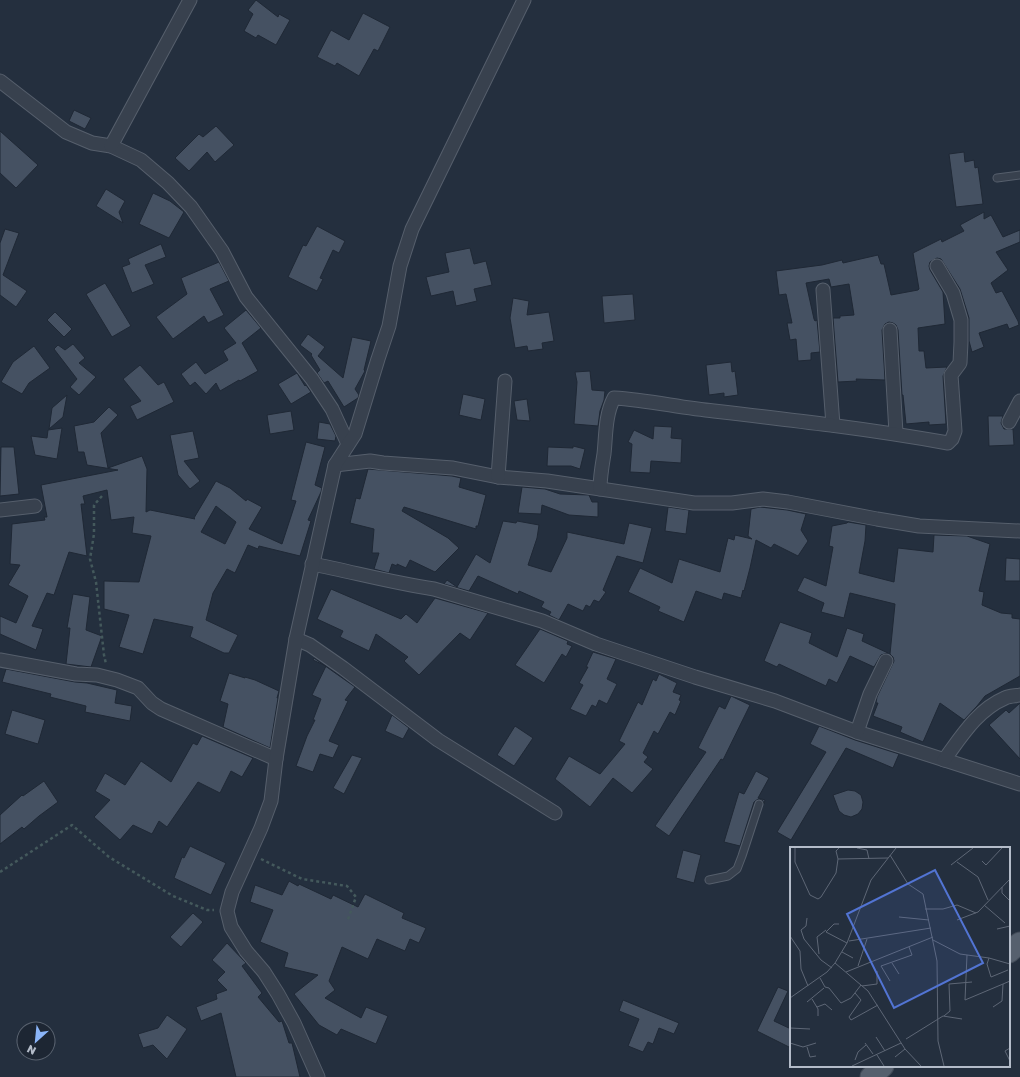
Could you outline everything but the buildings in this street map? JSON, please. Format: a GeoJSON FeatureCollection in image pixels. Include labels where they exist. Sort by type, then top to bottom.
{"type":"FeatureCollection","features":[{"type":"Feature","properties":{"kind":"main road"},"geometry":{"type":"LineString","coordinates":[[1010,951],[1020,942]]}},
{"type":"Feature","properties":{"kind":"main road"},"geometry":{"type":"LineString","coordinates":[[871,1077],[882,1067]]}},
{"type":"Feature","properties":{"kind":"street"},"geometry":{"type":"LineString","coordinates":[[111,146],[190,0]]}},
{"type":"Feature","properties":{"kind":"street"},"geometry":{"type":"LineString","coordinates":[[318,1077],[294,1024],[278,994],[264,972],[246,951],[231,927],[227,911],[232,892],[261,828],[271,801],[276,759],[296,639],[335,465],[355,434],[389,326],[400,266],[412,229],[524,0]]}},
{"type":"Feature","properties":{"kind":"street"},"geometry":{"type":"LineString","coordinates":[[0,81],[66,132],[92,143],[111,146],[141,160],[168,182],[190,207],[222,250],[246,297],[312,379],[332,409],[348,444]]}},
{"type":"Feature","properties":{"kind":"street"},"geometry":{"type":"LineString","coordinates":[[600,489],[609,408],[614,398],[633,399],[685,408],[833,425],[948,443],[952,439],[955,431],[951,375],[960,363],[961,320],[953,293],[937,266]]}},
{"type":"Feature","properties":{"kind":"street"},"geometry":{"type":"LineString","coordinates":[[823,290],[833,425]]}},
{"type":"Feature","properties":{"kind":"street"},"geometry":{"type":"LineString","coordinates":[[890,330],[896,434]]}},
{"type":"Feature","properties":{"kind":"street"},"geometry":{"type":"LineString","coordinates":[[498,477],[505,381]]}},
{"type":"Feature","properties":{"kind":"street"},"geometry":{"type":"LineString","coordinates":[[1009,422],[1020,401]]}},
{"type":"Feature","properties":{"kind":"street"},"geometry":{"type":"LineString","coordinates":[[335,465],[370,461],[453,468],[498,477],[547,481],[694,503],[732,503],[763,499],[788,502],[919,526],[1020,531]]}},
{"type":"Feature","properties":{"kind":"street"},"geometry":{"type":"LineString","coordinates":[[0,510],[35,506]]}},
{"type":"Feature","properties":{"kind":"street"},"geometry":{"type":"LineString","coordinates":[[312,564],[417,587],[439,590],[542,621],[596,644],[695,677],[775,701],[857,732],[1020,784]]}},
{"type":"Feature","properties":{"kind":"street"},"geometry":{"type":"LineString","coordinates":[[296,639],[310,645],[343,668],[438,740],[555,813]]}},
{"type":"Feature","properties":{"kind":"street"},"geometry":{"type":"LineString","coordinates":[[0,660],[76,674],[97,675],[138,688],[152,703],[161,709],[276,759]]}},
{"type":"Feature","properties":{"kind":"street"},"geometry":{"type":"LineString","coordinates":[[857,732],[870,694],[886,661]]}},
{"type":"Feature","properties":{"kind":"street"},"geometry":{"type":"LineString","coordinates":[[944,760],[968,727],[992,706],[1006,698],[1020,695]]}},
{"type":"Feature","properties":{"kind":"lane"},"geometry":{"type":"LineString","coordinates":[[997,178],[1020,175]]}},
{"type":"Feature","properties":{"kind":"lane"},"geometry":{"type":"LineString","coordinates":[[708,880],[728,876],[737,869],[759,804]]}},
{"type":"Feature","properties":{"kind":"path"},"geometry":{"type":"LineString","coordinates":[[102,496],[94,505],[94,534],[90,559],[96,582],[104,655],[110,678]]}},
{"type":"Feature","properties":{"kind":"path"},"geometry":{"type":"LineString","coordinates":[[0,872],[72,825],[109,857],[173,896],[207,910],[227,911]]}},
{"type":"Feature","properties":{"kind":"path"},"geometry":{"type":"LineString","coordinates":[[255,856],[302,879],[347,886],[356,897],[347,922]]}}]}
